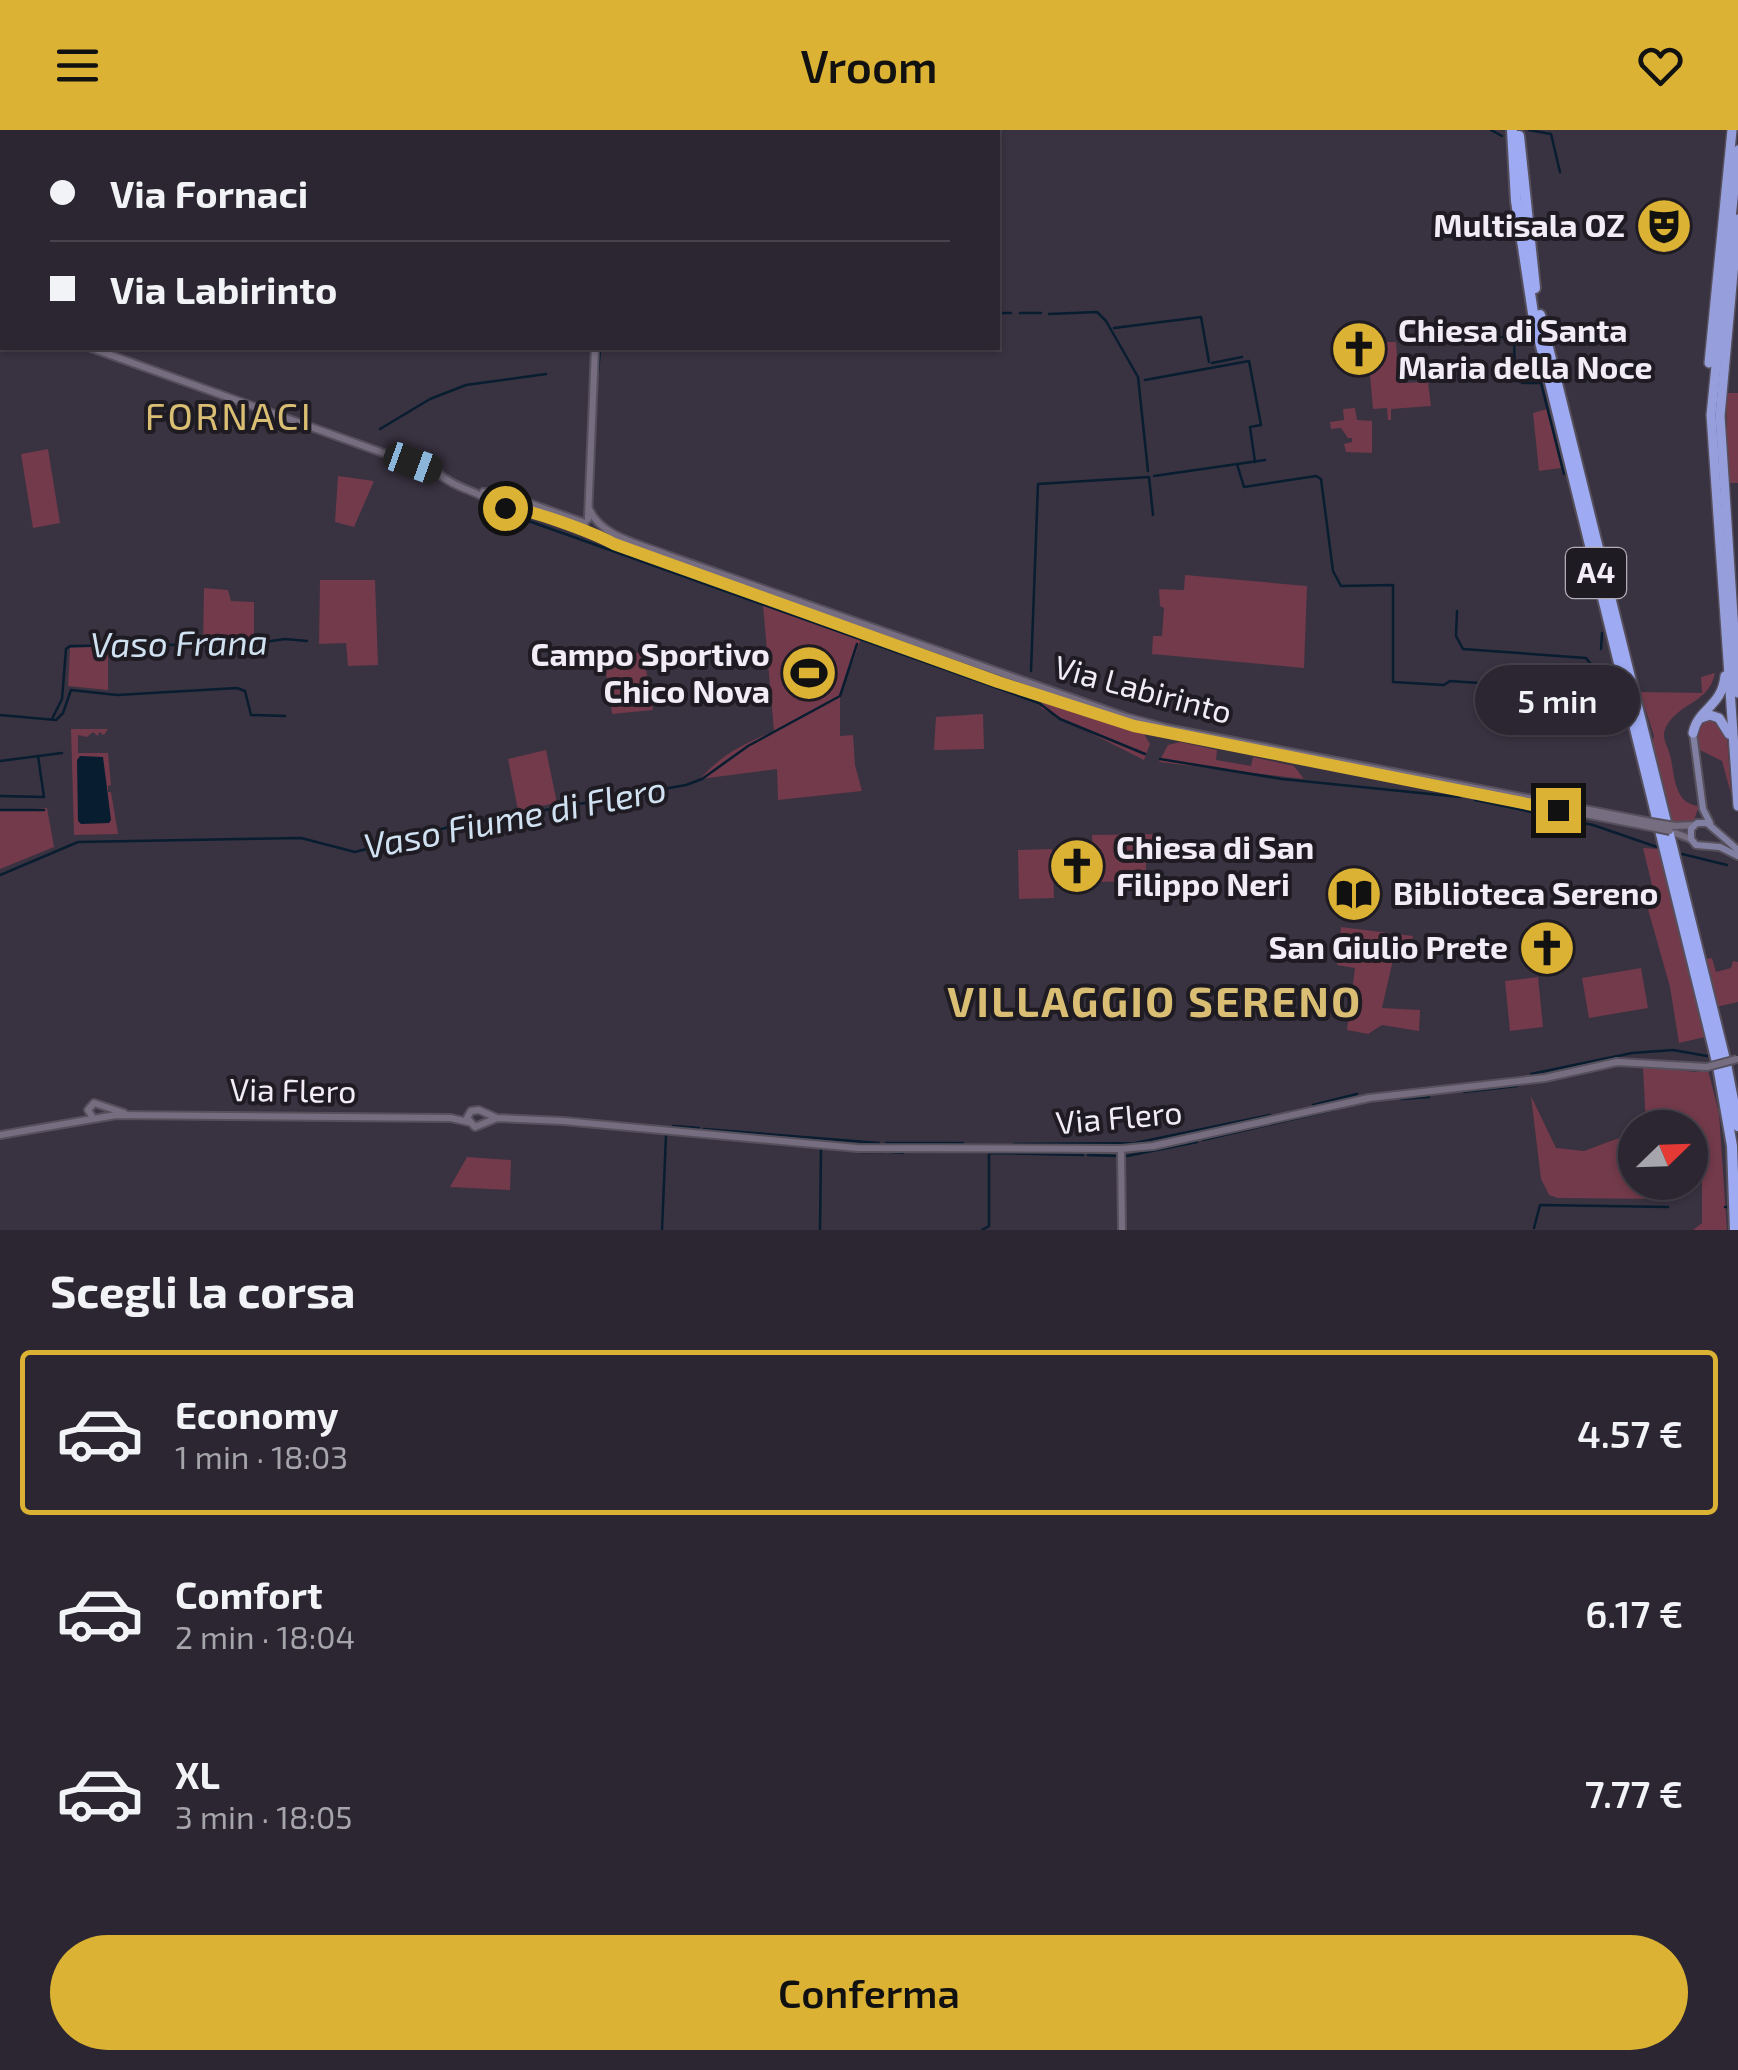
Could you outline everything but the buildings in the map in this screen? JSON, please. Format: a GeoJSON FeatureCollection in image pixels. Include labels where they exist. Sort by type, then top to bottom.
{"type":"FeatureCollection","features":[{"type":"Feature","properties":{"kind":"highway","name":"A4"},"geometry":{"type":"LineString","coordinates":[[1515,130],[1539,312],[1726,1064],[1738,1126]]}},
{"type":"Feature","properties":{"kind":"highway","name":"A4"},"geometry":{"type":"LineString","coordinates":[[1515,130],[1516,202],[1532,314],[1724,1093],[1734,1166],[1735,1230]]}},
{"type":"Feature","properties":{"kind":"highway"},"geometry":{"type":"LineString","coordinates":[[1718,264],[1729,130]]}},
{"type":"Feature","properties":{"kind":"highway"},"geometry":{"type":"LineString","coordinates":[[1729,130],[1708,385],[1738,806]]}},
{"type":"Feature","properties":{"kind":"highway"},"geometry":{"type":"LineString","coordinates":[[1711,415],[1738,150]]}},
{"type":"Feature","properties":{"kind":"highway"},"geometry":{"type":"LineString","coordinates":[[1738,219],[1720,392],[1720,448],[1738,694]]}},
{"type":"Feature","properties":{"kind":"highway"},"geometry":{"type":"LineString","coordinates":[[1727,324],[1738,270]]}},
{"type":"Feature","properties":{"kind":"highway"},"geometry":{"type":"LineString","coordinates":[[1693,733],[1698,719],[1722,692],[1727,654]]}},
{"type":"Feature","properties":{"kind":"highway"},"geometry":{"type":"LineString","coordinates":[[1698,719],[1712,715],[1725,722],[1735,763]]}},
{"type":"Feature","properties":{"kind":"main road"},"geometry":{"type":"LineString","coordinates":[[1693,733],[1694,765],[1714,840],[1704,847]]}},
{"type":"Feature","properties":{"kind":"main road"},"geometry":{"type":"LineString","coordinates":[[1690,839],[1703,807]]}},
{"type":"Feature","properties":{"kind":"main road","name":"Via Labirinto"},"geometry":{"type":"LineString","coordinates":[[1696,824],[1712,826],[1726,846],[1738,853]]}},
{"type":"Feature","properties":{"kind":"main road","name":"Via Labirinto"},"geometry":{"type":"LineString","coordinates":[[1690,839],[1696,846],[1726,846]]}},
{"type":"Feature","properties":{"kind":"street"},"geometry":{"type":"LineString","coordinates":[[97,350],[438,472],[495,499],[499,508],[507,502],[503,494],[495,499]]}},
{"type":"Feature","properties":{"kind":"street"},"geometry":{"type":"LineString","coordinates":[[594,350],[588,523],[598,530]]}},
{"type":"Feature","properties":{"kind":"street","name":"Via Labirinto"},"geometry":{"type":"LineString","coordinates":[[507,502],[588,523],[726,580],[998,682],[1134,726],[1672,828],[1696,824]]}},
{"type":"Feature","properties":{"kind":"street","name":"Via Labirinto"},"geometry":{"type":"LineString","coordinates":[[1672,828],[1690,839]]}},
{"type":"Feature","properties":{"kind":"street","name":"Via Flero"},"geometry":{"type":"LineString","coordinates":[[497,1118],[857,1148],[1121,1150],[1355,1101],[1544,1078],[1617,1062],[1707,1066],[1737,1059]]}},
{"type":"Feature","properties":{"kind":"street"},"geometry":{"type":"LineString","coordinates":[[0,1135],[78,1122],[94,1116],[101,1106],[92,1104],[94,1116]]}},
{"type":"Feature","properties":{"kind":"street","name":"Via Flero"},"geometry":{"type":"LineString","coordinates":[[101,1106],[136,1115]]}},
{"type":"Feature","properties":{"kind":"street"},"geometry":{"type":"LineString","coordinates":[[476,1109],[497,1118],[475,1126],[468,1118],[476,1109]]}},
{"type":"Feature","properties":{"kind":"street"},"geometry":{"type":"LineString","coordinates":[[482,1113],[483,1122]]}},
{"type":"Feature","properties":{"kind":"street","name":"Via Flero"},"geometry":{"type":"LineString","coordinates":[[94,1116],[468,1118]]}},
{"type":"Feature","properties":{"kind":"street"},"geometry":{"type":"LineString","coordinates":[[1121,1150],[1122,1230]]}},
{"type":"Feature","properties":{"kind":"shaded area"},"geometry":{"type":"Polygon","coordinates":[[[1367,342],[1396,342],[1399,383],[1428,382],[1431,406],[1391,409],[1391,420],[1387,408],[1373,409],[1367,342]]]}},
{"type":"Feature","properties":{"kind":"shaded area"},"geometry":{"type":"Polygon","coordinates":[[[1726,393],[1738,393],[1738,483],[1728,483],[1726,393]]]}},
{"type":"Feature","properties":{"kind":"shaded area"},"geometry":{"type":"Polygon","coordinates":[[[1355,408],[1357,420],[1372,421],[1372,453],[1346,452],[1344,444],[1352,442],[1352,438],[1341,428],[1331,429],[1330,422],[1344,420],[1343,409],[1355,408]]]}},
{"type":"Feature","properties":{"kind":"shaded area"},"geometry":{"type":"Polygon","coordinates":[[[1547,409],[1561,468],[1539,471],[1533,413],[1547,409]]]}},
{"type":"Feature","properties":{"kind":"shaded area"},"geometry":{"type":"Polygon","coordinates":[[[48,449],[60,523],[33,528],[21,454],[48,449]]]}},
{"type":"Feature","properties":{"kind":"shaded area"},"geometry":{"type":"Polygon","coordinates":[[[338,476],[374,481],[354,527],[335,522],[338,476]]]}},
{"type":"Feature","properties":{"kind":"shaded area"},"geometry":{"type":"Polygon","coordinates":[[[1185,575],[1307,586],[1304,668],[1152,654],[1153,636],[1162,636],[1164,608],[1160,606],[1159,589],[1184,590],[1185,575]]]}},
{"type":"Feature","properties":{"kind":"shaded area"},"geometry":{"type":"Polygon","coordinates":[[[320,580],[375,580],[378,665],[348,666],[346,643],[319,644],[320,580]]]}},
{"type":"Feature","properties":{"kind":"shaded area"},"geometry":{"type":"Polygon","coordinates":[[[204,588],[228,590],[231,601],[254,602],[254,640],[203,644],[204,588]]]}},
{"type":"Feature","properties":{"kind":"shaded area"},"geometry":{"type":"Polygon","coordinates":[[[763,605],[861,639],[840,696],[840,736],[853,735],[862,791],[778,800],[777,769],[700,779],[734,750],[774,731],[763,605]]]}},
{"type":"Feature","properties":{"kind":"shaded area"},"geometry":{"type":"Polygon","coordinates":[[[108,646],[108,690],[68,686],[70,648],[108,646]]]}},
{"type":"Feature","properties":{"kind":"shaded area"},"geometry":{"type":"Polygon","coordinates":[[[643,652],[653,710],[612,714],[604,658],[643,652]]]}},
{"type":"Feature","properties":{"kind":"shaded area"},"geometry":{"type":"Polygon","coordinates":[[[1715,673],[1707,691],[1673,717],[1665,729],[1680,794],[1690,804],[1699,806],[1694,820],[1676,823],[1670,819],[1652,744],[1654,736],[1640,692],[1702,693],[1701,677],[1715,673]]]}},
{"type":"Feature","properties":{"kind":"shaded area"},"geometry":{"type":"Polygon","coordinates":[[[1041,702],[1144,734],[1150,744],[1144,760],[1041,708],[1041,702]]]}},
{"type":"Feature","properties":{"kind":"shaded area"},"geometry":{"type":"Polygon","coordinates":[[[983,714],[984,749],[934,750],[936,717],[983,714]]]}},
{"type":"Feature","properties":{"kind":"shaded area"},"geometry":{"type":"Polygon","coordinates":[[[1708,719],[1720,722],[1727,734],[1731,794],[1722,761],[1698,749],[1698,727],[1708,719]]]}},
{"type":"Feature","properties":{"kind":"shaded area"},"geometry":{"type":"Polygon","coordinates":[[[71,729],[108,729],[104,735],[78,735],[78,753],[108,753],[108,792],[118,834],[74,835],[71,729]]]}},
{"type":"Feature","properties":{"kind":"shaded area"},"geometry":{"type":"Polygon","coordinates":[[[1180,742],[1217,750],[1216,760],[1251,766],[1253,757],[1294,766],[1304,779],[1159,762],[1168,745],[1180,742]]]}},
{"type":"Feature","properties":{"kind":"shaded area"},"geometry":{"type":"Polygon","coordinates":[[[546,750],[557,803],[518,810],[508,759],[546,750]]]}},
{"type":"Feature","properties":{"kind":"shaded area"},"geometry":{"type":"Polygon","coordinates":[[[47,808],[54,847],[0,869],[0,811],[47,808]]]}},
{"type":"Feature","properties":{"kind":"shaded area"},"geometry":{"type":"Polygon","coordinates":[[[1161,834],[1162,855],[1146,856],[1146,881],[1093,882],[1092,835],[1161,834]]]}},
{"type":"Feature","properties":{"kind":"shaded area"},"geometry":{"type":"Polygon","coordinates":[[[1643,848],[1659,849],[1705,1037],[1679,1043],[1670,987],[1642,888],[1652,885],[1643,848]]]}},
{"type":"Feature","properties":{"kind":"shaded area"},"geometry":{"type":"Polygon","coordinates":[[[1052,849],[1054,898],[1019,899],[1018,850],[1052,849]]]}},
{"type":"Feature","properties":{"kind":"shaded area"},"geometry":{"type":"Polygon","coordinates":[[[1341,927],[1413,936],[1409,953],[1395,951],[1382,1008],[1420,1010],[1419,1031],[1382,1025],[1368,1034],[1347,1030],[1355,968],[1337,965],[1341,927]]]}},
{"type":"Feature","properties":{"kind":"shaded area"},"geometry":{"type":"Polygon","coordinates":[[[1712,958],[1716,972],[1738,962],[1738,1002],[1716,1007],[1704,959],[1712,958]]]}},
{"type":"Feature","properties":{"kind":"shaded area"},"geometry":{"type":"Polygon","coordinates":[[[1641,968],[1648,1008],[1589,1018],[1582,978],[1641,968]]]}},
{"type":"Feature","properties":{"kind":"shaded area"},"geometry":{"type":"Polygon","coordinates":[[[1538,977],[1543,1027],[1510,1031],[1505,981],[1538,977]]]}},
{"type":"Feature","properties":{"kind":"shaded area"},"geometry":{"type":"Polygon","coordinates":[[[1643,1066],[1708,1070],[1719,1113],[1727,1230],[1693,1230],[1702,1223],[1702,1200],[1708,1200],[1708,1110],[1645,1110],[1643,1066]]]}},
{"type":"Feature","properties":{"kind":"shaded area"},"geometry":{"type":"Polygon","coordinates":[[[1531,1096],[1556,1148],[1584,1151],[1618,1138],[1618,1199],[1558,1198],[1549,1195],[1541,1179],[1531,1096]]]}},
{"type":"Feature","properties":{"kind":"shaded area"},"geometry":{"type":"Polygon","coordinates":[[[467,1157],[511,1160],[510,1190],[450,1187],[467,1157]]]}},
{"type":"Feature","properties":{"kind":"water"},"geometry":{"type":"Polygon","coordinates":[[[80,756],[103,757],[109,823],[78,821],[80,756]]]}},
{"type":"Feature","properties":{"kind":"waterway"},"geometry":{"type":"LineString","coordinates":[[1491,130],[1502,136]]}},
{"type":"Feature","properties":{"kind":"waterway"},"geometry":{"type":"LineString","coordinates":[[1529,130],[1551,134],[1560,172]]}},
{"type":"Feature","properties":{"kind":"waterway"},"geometry":{"type":"LineString","coordinates":[[1049,314],[1097,312],[1106,321],[1138,377],[1148,471]]}},
{"type":"Feature","properties":{"kind":"waterway"},"geometry":{"type":"LineString","coordinates":[[1000,313],[1011,313]]}},
{"type":"Feature","properties":{"kind":"waterway"},"geometry":{"type":"LineString","coordinates":[[1020,313],[1041,313]]}},
{"type":"Feature","properties":{"kind":"waterway"},"geometry":{"type":"LineString","coordinates":[[1114,328],[1201,317],[1209,362]]}},
{"type":"Feature","properties":{"kind":"waterway"},"geometry":{"type":"LineString","coordinates":[[1483,337],[1514,337],[1515,381]]}},
{"type":"Feature","properties":{"kind":"waterway"},"geometry":{"type":"LineString","coordinates":[[598,372],[600,350]]}},
{"type":"Feature","properties":{"kind":"waterway"},"geometry":{"type":"LineString","coordinates":[[1212,363],[1242,357]]}},
{"type":"Feature","properties":{"kind":"waterway"},"geometry":{"type":"LineString","coordinates":[[1145,380],[1249,361],[1261,425],[1250,427],[1255,462]]}},
{"type":"Feature","properties":{"kind":"waterway"},"geometry":{"type":"LineString","coordinates":[[380,429],[430,399],[466,385],[546,374]]}},
{"type":"Feature","properties":{"kind":"waterway"},"geometry":{"type":"LineString","coordinates":[[1522,383],[1541,383],[1564,474]]}},
{"type":"Feature","properties":{"kind":"waterway","name":"Vaso Fiume di Flero"},"geometry":{"type":"LineString","coordinates":[[1154,476],[1265,460]]}},
{"type":"Feature","properties":{"kind":"waterway","name":"Vaso Fiume di Flero"},"geometry":{"type":"LineString","coordinates":[[1237,464],[1244,487],[1316,476],[1321,479],[1333,571],[1341,586],[1393,585],[1393,682],[1444,685],[1450,681],[1493,684],[1495,688],[1594,692],[1586,658],[1463,649],[1456,636],[1457,611]]}},
{"type":"Feature","properties":{"kind":"waterway","name":"Vaso Fiume di Flero"},"geometry":{"type":"LineString","coordinates":[[1031,671],[1038,484],[1149,477],[1153,515]]}},
{"type":"Feature","properties":{"kind":"waterway"},"geometry":{"type":"LineString","coordinates":[[509,514],[1039,703],[1060,719],[1145,754]]}},
{"type":"Feature","properties":{"kind":"waterway"},"geometry":{"type":"LineString","coordinates":[[1601,649],[1602,633]]}},
{"type":"Feature","properties":{"kind":"waterway","name":"Vaso Frana"},"geometry":{"type":"LineString","coordinates":[[52,719],[62,699],[66,649],[70,646],[307,641]]}},
{"type":"Feature","properties":{"kind":"waterway","name":"Vaso Fiume di Flero"},"geometry":{"type":"LineString","coordinates":[[0,875],[78,842],[301,838],[355,852],[449,827],[686,785],[840,696],[857,644]]}},
{"type":"Feature","properties":{"kind":"waterway","name":"Vaso Frana"},"geometry":{"type":"LineString","coordinates":[[0,715],[56,720],[63,713],[71,690],[117,695],[237,688],[245,691],[251,715],[285,716]]}},
{"type":"Feature","properties":{"kind":"waterway","name":"Vaso Frana"},"geometry":{"type":"LineString","coordinates":[[0,761],[62,753]]}},
{"type":"Feature","properties":{"kind":"waterway"},"geometry":{"type":"LineString","coordinates":[[0,796],[44,797],[38,756]]}},
{"type":"Feature","properties":{"kind":"waterway"},"geometry":{"type":"LineString","coordinates":[[1160,759],[1282,779],[1460,797]]}},
{"type":"Feature","properties":{"kind":"waterway"},"geometry":{"type":"LineString","coordinates":[[1475,800],[1593,825],[1657,847]]}},
{"type":"Feature","properties":{"kind":"waterway"},"geometry":{"type":"LineString","coordinates":[[0,810],[44,810]]}},
{"type":"Feature","properties":{"kind":"waterway"},"geometry":{"type":"LineString","coordinates":[[1682,854],[1727,865]]}},
{"type":"Feature","properties":{"kind":"waterway"},"geometry":{"type":"LineString","coordinates":[[1531,1074],[1632,1053],[1673,1050],[1707,1056]]}},
{"type":"Feature","properties":{"kind":"waterway"},"geometry":{"type":"LineString","coordinates":[[1464,1092],[1517,1086]]}},
{"type":"Feature","properties":{"kind":"waterway"},"geometry":{"type":"LineString","coordinates":[[1313,1105],[1357,1094]]}},
{"type":"Feature","properties":{"kind":"waterway"},"geometry":{"type":"LineString","coordinates":[[1401,1099],[1429,1097]]}},
{"type":"Feature","properties":{"kind":"waterway"},"geometry":{"type":"LineString","coordinates":[[1203,1140],[1333,1110]]}},
{"type":"Feature","properties":{"kind":"waterway"},"geometry":{"type":"LineString","coordinates":[[1014,1144],[1135,1143],[1270,1115]]}},
{"type":"Feature","properties":{"kind":"waterway"},"geometry":{"type":"LineString","coordinates":[[673,1126],[699,1128]]}},
{"type":"Feature","properties":{"kind":"waterway"},"geometry":{"type":"LineString","coordinates":[[704,1129],[879,1143]]}},
{"type":"Feature","properties":{"kind":"waterway"},"geometry":{"type":"LineString","coordinates":[[662,1230],[666,1135]]}},
{"type":"Feature","properties":{"kind":"waterway"},"geometry":{"type":"LineString","coordinates":[[1127,1156],[1197,1142]]}},
{"type":"Feature","properties":{"kind":"waterway"},"geometry":{"type":"LineString","coordinates":[[886,1143],[963,1143]]}},
{"type":"Feature","properties":{"kind":"waterway"},"geometry":{"type":"LineString","coordinates":[[820,1230],[821,1148]]}},
{"type":"Feature","properties":{"kind":"waterway"},"geometry":{"type":"LineString","coordinates":[[834,1149],[853,1151]]}},
{"type":"Feature","properties":{"kind":"waterway"},"geometry":{"type":"LineString","coordinates":[[861,1152],[884,1152]]}},
{"type":"Feature","properties":{"kind":"waterway"},"geometry":{"type":"LineString","coordinates":[[890,1152],[903,1153]]}},
{"type":"Feature","properties":{"kind":"waterway"},"geometry":{"type":"LineString","coordinates":[[982,1230],[989,1226],[989,1153],[1083,1155]]}},
{"type":"Feature","properties":{"kind":"waterway"},"geometry":{"type":"LineString","coordinates":[[1088,1155],[1118,1156]]}},
{"type":"Feature","properties":{"kind":"waterway"},"geometry":{"type":"LineString","coordinates":[[1534,1228],[1540,1205],[1668,1207]]}},
{"type":"Feature","properties":{"kind":"place","name":"Multisala OZ"},"geometry":{"type":"Point","coordinates":[1664,226]}},
{"type":"Feature","properties":{"kind":"place","name":"Chiesa di Santa Maria della Noce"},"geometry":{"type":"Point","coordinates":[1359,349]}},
{"type":"Feature","properties":{"kind":"place","name":"Campo Sportivo Chico Nova"},"geometry":{"type":"Point","coordinates":[809,673]}},
{"type":"Feature","properties":{"kind":"place","name":"Chiesa di San Filippo Neri"},"geometry":{"type":"Point","coordinates":[1077,866]}},
{"type":"Feature","properties":{"kind":"place","name":"Biblioteca Sereno"},"geometry":{"type":"Point","coordinates":[1354,894]}},
{"type":"Feature","properties":{"kind":"place","name":"San Giulio Prete"},"geometry":{"type":"Point","coordinates":[1547,948]}},
{"type":"Feature","properties":{"kind":"district","name":"FORNACI"},"geometry":{"type":"Point","coordinates":[229,417]}},
{"type":"Feature","properties":{"kind":"district","name":"VILLAGGIO SERENO"},"geometry":{"type":"Point","coordinates":[1155,1002]}},
{"type":"Feature","properties":{"kind":"route"},"geometry":{"type":"LineString","coordinates":[[505,508],[595,534],[998,682],[1134,726],[1558,810]]}}]}
